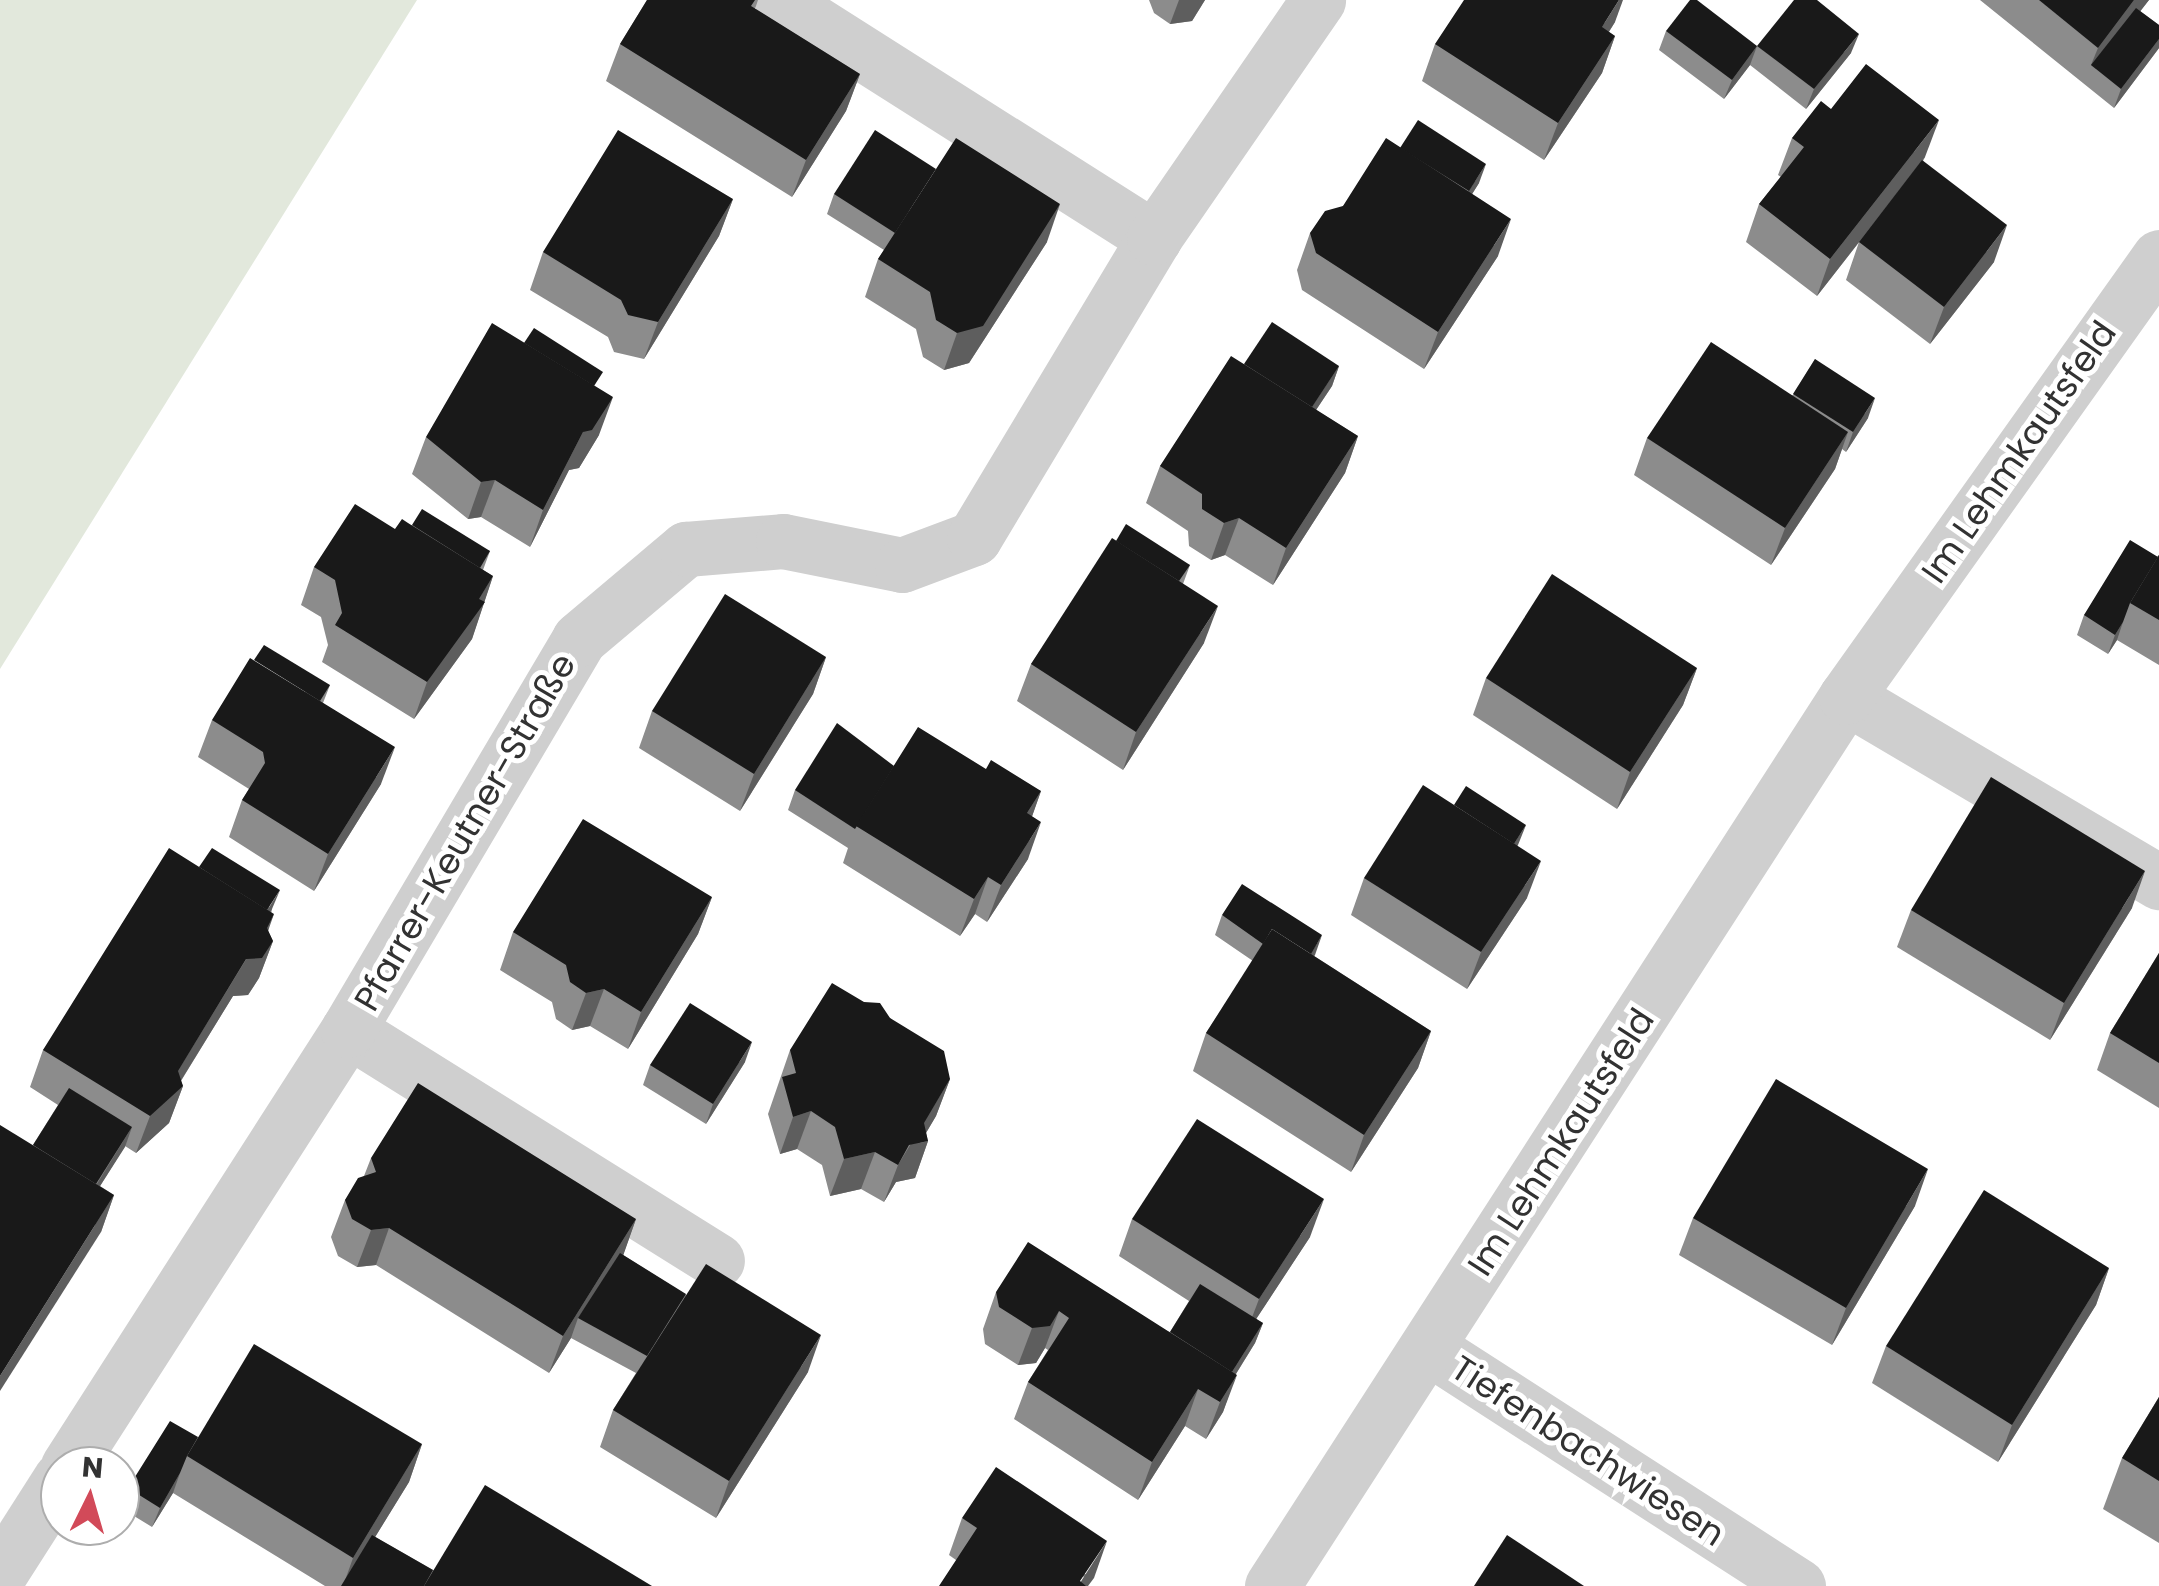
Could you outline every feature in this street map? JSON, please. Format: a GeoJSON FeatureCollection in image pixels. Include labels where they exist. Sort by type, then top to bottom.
{"type":"FeatureCollection","features":[{"type":"Feature","properties":{"kind":"street","name":"Pfarrer-Keutner-Straße"},"geometry":{"type":"LineString","coordinates":[[81,1446],[348,1030],[579,638],[686,549],[784,541],[902,565],[974,538],[1154,238],[1318,0]]}},
{"type":"Feature","properties":{"kind":"street"},"geometry":{"type":"LineString","coordinates":[[782,2],[1154,238]]}},
{"type":"Feature","properties":{"kind":"street","name":"Im Lehmkautsfeld"},"geometry":{"type":"LineString","coordinates":[[1272,1586],[1846,697],[2159,257]]}},
{"type":"Feature","properties":{"kind":"street"},"geometry":{"type":"LineString","coordinates":[[1846,697],[2159,882]]}},
{"type":"Feature","properties":{"kind":"street","name":"Pfarrer-Keutner-Straße"},"geometry":{"type":"LineString","coordinates":[[348,1030],[717,1261]]}},
{"type":"Feature","properties":{"kind":"street","name":"Tiefenbachwiesen"},"geometry":{"type":"LineString","coordinates":[[1429,1348],[1798,1586]]}},
{"type":"Feature","properties":{"kind":"street"},"geometry":{"type":"LineString","coordinates":[[0,1573],[40,1510]]}},
{"type":"Feature","properties":{"kind":"shaded area"},"geometry":{"type":"Polygon","coordinates":[[[0,0],[417,0],[0,669],[0,0]]]}},
{"type":"Feature","properties":{"kind":"building"},"geometry":{"type":"Polygon","coordinates":[[[647,0],[755,0],[751,6],[860,74],[806,160],[620,44],[647,0]]]}},
{"type":"Feature","properties":{"kind":"building"},"geometry":{"type":"Polygon","coordinates":[[[1464,0],[1619,0],[1602,27],[1615,36],[1558,123],[1435,44],[1464,0]]]}},
{"type":"Feature","properties":{"kind":"building"},"geometry":{"type":"Polygon","coordinates":[[[1690,0],[1697,0],[1757,46],[1732,80],[1666,31],[1690,0]]]}},
{"type":"Feature","properties":{"kind":"building"},"geometry":{"type":"Polygon","coordinates":[[[1794,0],[1817,0],[1859,34],[1814,89],[1757,46],[1794,0]]]}},
{"type":"Feature","properties":{"kind":"building"},"geometry":{"type":"Polygon","coordinates":[[[2039,0],[2134,0],[2098,48],[2039,0]]]}},
{"type":"Feature","properties":{"kind":"building"},"geometry":{"type":"Polygon","coordinates":[[[2136,8],[2159,25],[2159,39],[2121,89],[2091,65],[2136,8]]]}},
{"type":"Feature","properties":{"kind":"building"},"geometry":{"type":"Polygon","coordinates":[[[1866,64],[1939,120],[1830,259],[1759,204],[1804,147],[1792,138],[1821,101],[1831,109],[1866,64]]]}},
{"type":"Feature","properties":{"kind":"building"},"geometry":{"type":"Polygon","coordinates":[[[1418,120],[1486,164],[1469,191],[1400,148],[1418,120]]]}},
{"type":"Feature","properties":{"kind":"building"},"geometry":{"type":"Polygon","coordinates":[[[618,130],[733,199],[658,322],[628,315],[621,300],[543,252],[618,130]]]}},
{"type":"Feature","properties":{"kind":"building"},"geometry":{"type":"Polygon","coordinates":[[[875,130],[936,169],[895,233],[834,194],[875,130]]]}},
{"type":"Feature","properties":{"kind":"building"},"geometry":{"type":"Polygon","coordinates":[[[956,138],[1060,204],[983,326],[957,333],[936,320],[930,292],[878,259],[956,138]]]}},
{"type":"Feature","properties":{"kind":"building"},"geometry":{"type":"Polygon","coordinates":[[[1386,138],[1511,219],[1438,332],[1316,253],[1310,233],[1325,211],[1343,206],[1386,138]]]}},
{"type":"Feature","properties":{"kind":"building"},"geometry":{"type":"Polygon","coordinates":[[[1922,160],[2007,225],[1944,307],[1859,242],[1922,160]]]}},
{"type":"Feature","properties":{"kind":"building"},"geometry":{"type":"Polygon","coordinates":[[[1272,322],[1339,366],[1312,407],[1244,364],[1272,322]]]}},
{"type":"Feature","properties":{"kind":"building"},"geometry":{"type":"Polygon","coordinates":[[[492,323],[613,397],[592,430],[583,432],[543,510],[495,480],[481,482],[426,437],[492,323]]]}},
{"type":"Feature","properties":{"kind":"building"},"geometry":{"type":"Polygon","coordinates":[[[534,328],[603,372],[594,386],[524,343],[534,328]]]}},
{"type":"Feature","properties":{"kind":"building"},"geometry":{"type":"Polygon","coordinates":[[[1711,342],[1848,432],[1785,528],[1647,438],[1711,342]]]}},
{"type":"Feature","properties":{"kind":"building"},"geometry":{"type":"Polygon","coordinates":[[[1231,356],[1358,436],[1286,548],[1239,518],[1224,523],[1202,509],[1202,494],[1160,466],[1231,356]]]}},
{"type":"Feature","properties":{"kind":"building"},"geometry":{"type":"Polygon","coordinates":[[[1815,359],[1875,398],[1853,432],[1793,394],[1815,359]]]}},
{"type":"Feature","properties":{"kind":"building"},"geometry":{"type":"Polygon","coordinates":[[[355,504],[395,529],[402,519],[493,576],[479,599],[485,602],[427,682],[335,625],[342,613],[335,580],[314,567],[355,504]]]}},
{"type":"Feature","properties":{"kind":"building"},"geometry":{"type":"Polygon","coordinates":[[[422,509],[490,551],[480,568],[412,525],[422,509]]]}},
{"type":"Feature","properties":{"kind":"building"},"geometry":{"type":"Polygon","coordinates":[[[1126,524],[1190,565],[1179,581],[1116,541],[1126,524]]]}},
{"type":"Feature","properties":{"kind":"building"},"geometry":{"type":"Polygon","coordinates":[[[1112,538],[1218,606],[1136,732],[1031,664],[1112,538]]]}},
{"type":"Feature","properties":{"kind":"building"},"geometry":{"type":"Polygon","coordinates":[[[2130,540],[2158,557],[2115,635],[2084,615],[2130,540]]]}},
{"type":"Feature","properties":{"kind":"building"},"geometry":{"type":"Polygon","coordinates":[[[2159,555],[2159,620],[2130,603],[2159,555]]]}},
{"type":"Feature","properties":{"kind":"building"},"geometry":{"type":"Polygon","coordinates":[[[1552,574],[1697,668],[1630,772],[1486,678],[1552,574]]]}},
{"type":"Feature","properties":{"kind":"building"},"geometry":{"type":"Polygon","coordinates":[[[725,594],[826,657],[754,774],[652,711],[725,594]]]}},
{"type":"Feature","properties":{"kind":"building"},"geometry":{"type":"Polygon","coordinates":[[[264,645],[330,685],[320,701],[254,660],[264,645]]]}},
{"type":"Feature","properties":{"kind":"building"},"geometry":{"type":"Polygon","coordinates":[[[250,658],[395,747],[328,854],[242,800],[265,763],[263,752],[212,720],[250,658]]]}},
{"type":"Feature","properties":{"kind":"building"},"geometry":{"type":"Polygon","coordinates":[[[837,723],[894,766],[855,829],[795,790],[837,723]]]}},
{"type":"Feature","properties":{"kind":"building"},"geometry":{"type":"Polygon","coordinates":[[[918,727],[986,769],[991,760],[1041,791],[1027,813],[1041,822],[1001,885],[988,877],[974,899],[856,826],[918,727]]]}},
{"type":"Feature","properties":{"kind":"building"},"geometry":{"type":"Polygon","coordinates":[[[1991,777],[2145,871],[2064,1003],[1911,910],[1991,777]]]}},
{"type":"Feature","properties":{"kind":"building"},"geometry":{"type":"Polygon","coordinates":[[[1423,785],[1541,861],[1481,952],[1364,878],[1423,785]]]}},
{"type":"Feature","properties":{"kind":"building"},"geometry":{"type":"Polygon","coordinates":[[[1466,786],[1526,825],[1514,844],[1454,805],[1466,786]]]}},
{"type":"Feature","properties":{"kind":"building"},"geometry":{"type":"Polygon","coordinates":[[[583,819],[712,897],[641,1012],[604,989],[586,993],[570,982],[566,965],[513,932],[583,819]]]}},
{"type":"Feature","properties":{"kind":"building"},"geometry":{"type":"Polygon","coordinates":[[[169,848],[274,914],[267,928],[273,941],[262,958],[246,959],[178,1071],[183,1086],[150,1116],[43,1050],[169,848]]]}},
{"type":"Feature","properties":{"kind":"building"},"geometry":{"type":"Polygon","coordinates":[[[212,848],[280,890],[267,910],[199,867],[212,848]]]}},
{"type":"Feature","properties":{"kind":"building"},"geometry":{"type":"Polygon","coordinates":[[[1242,884],[1322,935],[1311,954],[1272,929],[1263,944],[1222,915],[1242,884]]]}},
{"type":"Feature","properties":{"kind":"building"},"geometry":{"type":"Polygon","coordinates":[[[1272,929],[1431,1031],[1364,1135],[1206,1033],[1272,929]]]}},
{"type":"Feature","properties":{"kind":"building"},"geometry":{"type":"Polygon","coordinates":[[[2159,953],[2159,1063],[2110,1033],[2159,953]]]}},
{"type":"Feature","properties":{"kind":"building"},"geometry":{"type":"Polygon","coordinates":[[[832,983],[864,1002],[880,1003],[890,1018],[944,1051],[950,1079],[924,1123],[928,1141],[909,1145],[898,1165],[875,1152],[844,1159],[835,1127],[811,1111],[793,1117],[782,1077],[796,1073],[790,1050],[832,983]]]}},
{"type":"Feature","properties":{"kind":"building"},"geometry":{"type":"Polygon","coordinates":[[[690,1003],[752,1042],[713,1104],[650,1065],[690,1003]]]}},
{"type":"Feature","properties":{"kind":"building"},"geometry":{"type":"Polygon","coordinates":[[[1776,1079],[1928,1169],[1846,1308],[1693,1218],[1776,1079]]]}},
{"type":"Feature","properties":{"kind":"building"},"geometry":{"type":"Polygon","coordinates":[[[418,1083],[636,1219],[563,1336],[389,1228],[371,1230],[352,1219],[345,1200],[358,1178],[376,1172],[371,1158],[418,1083]]]}},
{"type":"Feature","properties":{"kind":"building"},"geometry":{"type":"Polygon","coordinates":[[[69,1088],[132,1127],[96,1184],[33,1145],[69,1088]]]}},
{"type":"Feature","properties":{"kind":"building"},"geometry":{"type":"Polygon","coordinates":[[[1197,1119],[1324,1199],[1259,1299],[1132,1219],[1197,1119]]]}},
{"type":"Feature","properties":{"kind":"building"},"geometry":{"type":"Polygon","coordinates":[[[0,1125],[114,1195],[0,1376],[0,1125]]]}},
{"type":"Feature","properties":{"kind":"building"},"geometry":{"type":"Polygon","coordinates":[[[1984,1190],[2109,1268],[2012,1425],[1886,1346],[1984,1190]]]}},
{"type":"Feature","properties":{"kind":"building"},"geometry":{"type":"Polygon","coordinates":[[[1028,1242],[1237,1375],[1220,1402],[1198,1389],[1152,1462],[1028,1382],[1069,1318],[1059,1311],[1050,1326],[1032,1328],[999,1307],[996,1292],[1028,1242]]]}},
{"type":"Feature","properties":{"kind":"building"},"geometry":{"type":"Polygon","coordinates":[[[620,1253],[686,1294],[647,1356],[578,1318],[620,1253]]]}},
{"type":"Feature","properties":{"kind":"building"},"geometry":{"type":"Polygon","coordinates":[[[706,1264],[821,1335],[729,1481],[613,1410],[706,1264]]]}},
{"type":"Feature","properties":{"kind":"building"},"geometry":{"type":"Polygon","coordinates":[[[1200,1284],[1263,1323],[1232,1372],[1170,1332],[1200,1284]]]}},
{"type":"Feature","properties":{"kind":"building"},"geometry":{"type":"Polygon","coordinates":[[[254,1344],[422,1444],[353,1558],[187,1456],[254,1344]]]}},
{"type":"Feature","properties":{"kind":"building"},"geometry":{"type":"Polygon","coordinates":[[[2159,1397],[2159,1481],[2122,1458],[2159,1397]]]}},
{"type":"Feature","properties":{"kind":"building"},"geometry":{"type":"Polygon","coordinates":[[[170,1421],[198,1437],[160,1508],[140,1496],[140,1469],[170,1421]]]}},
{"type":"Feature","properties":{"kind":"building"},"geometry":{"type":"Polygon","coordinates":[[[996,1467],[1107,1541],[1080,1581],[1086,1586],[939,1586],[977,1528],[962,1518],[996,1467]]]}},
{"type":"Feature","properties":{"kind":"building"},"geometry":{"type":"Polygon","coordinates":[[[485,1485],[652,1586],[424,1586],[485,1485]]]}},
{"type":"Feature","properties":{"kind":"building"},"geometry":{"type":"Polygon","coordinates":[[[372,1535],[433,1570],[424,1586],[341,1586],[372,1535]]]}},
{"type":"Feature","properties":{"kind":"building"},"geometry":{"type":"Polygon","coordinates":[[[1507,1535],[1584,1586],[1474,1586],[1507,1535]]]}}]}
